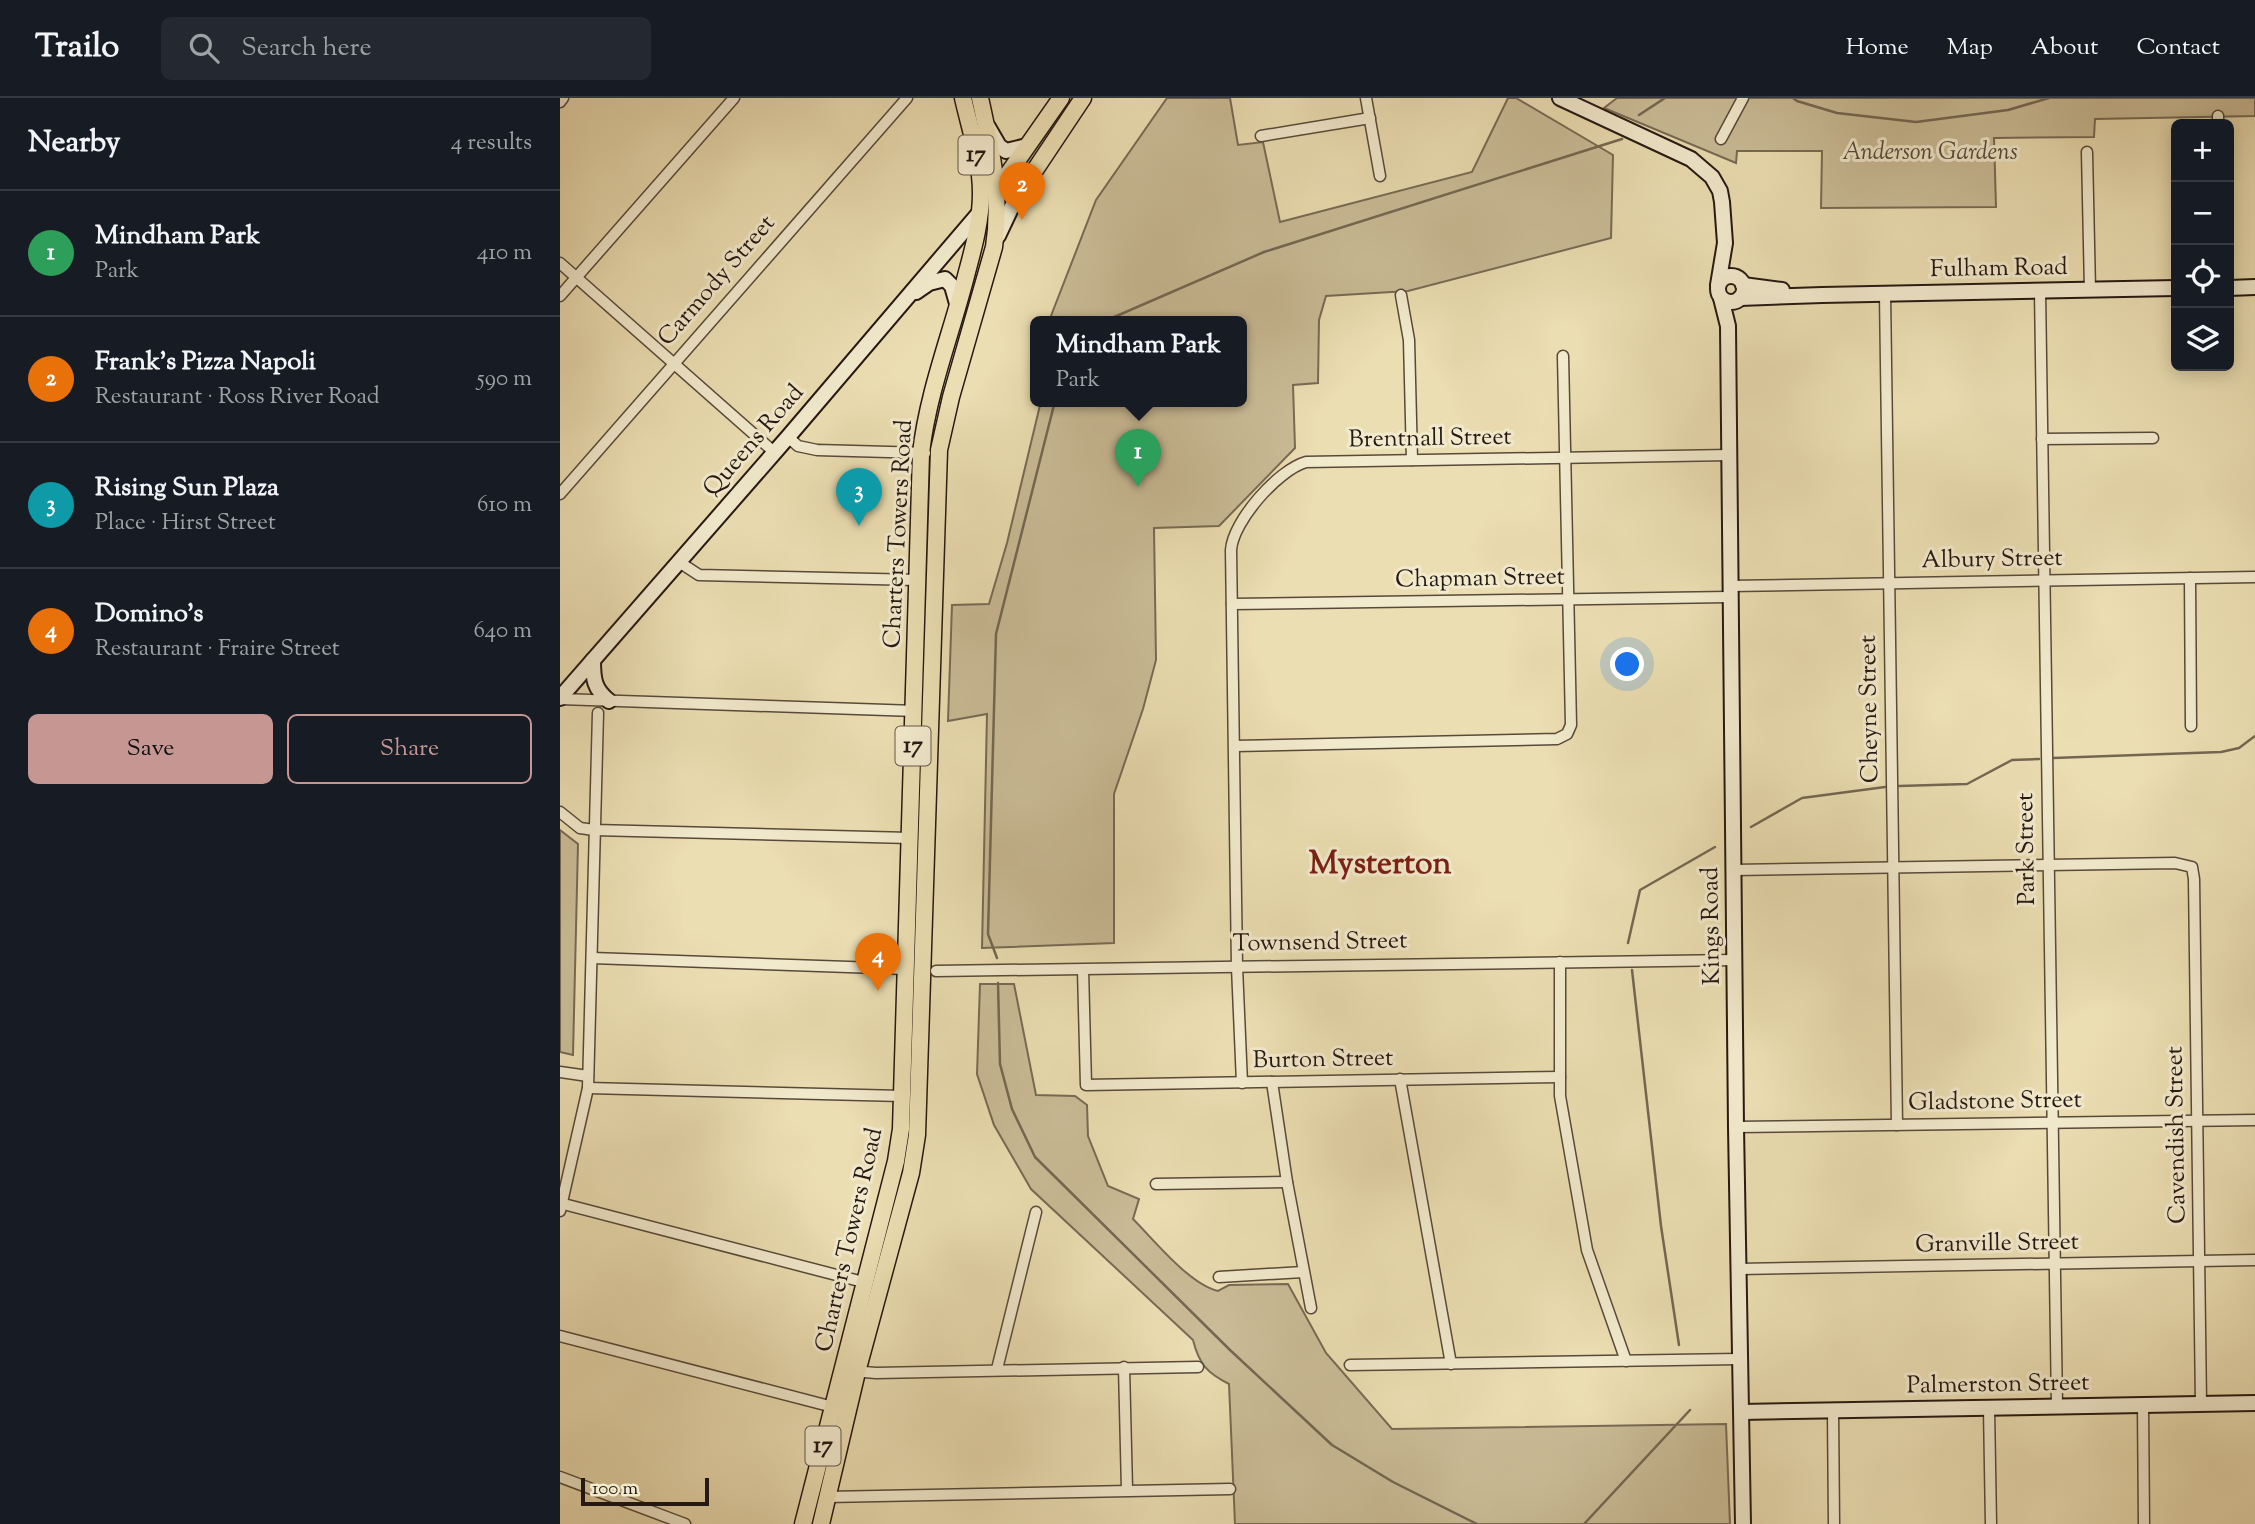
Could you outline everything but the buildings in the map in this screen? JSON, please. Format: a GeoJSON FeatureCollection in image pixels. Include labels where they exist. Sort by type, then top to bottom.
{"type":"FeatureCollection","features":[{"type":"Feature","properties":{"kind":"main road","name":"17"},"geometry":{"type":"LineString","coordinates":[[963,98],[979,175],[980,212]]}},
{"type":"Feature","properties":{"kind":"main road","name":"17"},"geometry":{"type":"LineString","coordinates":[[979,98],[997,190],[994,247]]}},
{"type":"Feature","properties":{"kind":"main road"},"geometry":{"type":"LineString","coordinates":[[980,212],[1061,98]]}},
{"type":"Feature","properties":{"kind":"main road"},"geometry":{"type":"LineString","coordinates":[[1015,200],[1083,98]]}},
{"type":"Feature","properties":{"kind":"main road","name":"Charters Towers Road"},"geometry":{"type":"LineString","coordinates":[[821,1524],[850,1371],[873,1284],[911,1173],[917,1135],[921,970],[921,453],[930,400],[958,308],[980,212]]}},
{"type":"Feature","properties":{"kind":"main road","name":"Charters Towers Road"},"geometry":{"type":"LineString","coordinates":[[873,1284],[901,1129],[902,1096],[921,970],[910,838],[922,711],[939,450],[951,397],[994,247]]}},
{"type":"Feature","properties":{"kind":"main road","name":"Charters Towers Road"},"geometry":{"type":"LineString","coordinates":[[803,1524],[833,1407],[850,1371]]}},
{"type":"Feature","properties":{"kind":"street"},"geometry":{"type":"LineString","coordinates":[[560,296],[734,98]]}},
{"type":"Feature","properties":{"kind":"street","name":"Carmody Street"},"geometry":{"type":"LineString","coordinates":[[560,494],[907,98]]}},
{"type":"Feature","properties":{"kind":"street"},"geometry":{"type":"LineString","coordinates":[[1366,98],[1381,176]]}},
{"type":"Feature","properties":{"kind":"street"},"geometry":{"type":"LineString","coordinates":[[1562,98],[1691,159],[1706,170],[1720,191],[1733,291]]}},
{"type":"Feature","properties":{"kind":"street"},"geometry":{"type":"LineString","coordinates":[[1721,139],[1743,98]]}},
{"type":"Feature","properties":{"kind":"street"},"geometry":{"type":"LineString","coordinates":[[1261,136],[1370,118]]}},
{"type":"Feature","properties":{"kind":"street"},"geometry":{"type":"LineString","coordinates":[[985,123],[1002,149],[1010,151],[1027,146]]}},
{"type":"Feature","properties":{"kind":"street"},"geometry":{"type":"LineString","coordinates":[[2087,152],[2090,290]]}},
{"type":"Feature","properties":{"kind":"street"},"geometry":{"type":"LineString","coordinates":[[994,247],[1015,200]]}},
{"type":"Feature","properties":{"kind":"street","name":"Queens Road"},"geometry":{"type":"LineString","coordinates":[[560,698],[980,212]]}},
{"type":"Feature","properties":{"kind":"street","name":"Kings Road"},"geometry":{"type":"LineString","coordinates":[[1725,243],[1733,291],[1728,326],[1729,592],[1743,1524]]}},
{"type":"Feature","properties":{"kind":"street"},"geometry":{"type":"LineString","coordinates":[[560,263],[774,453]]}},
{"type":"Feature","properties":{"kind":"street"},"geometry":{"type":"LineString","coordinates":[[901,303],[929,283],[941,279],[953,286],[958,308]]}},
{"type":"Feature","properties":{"kind":"street"},"geometry":{"type":"LineString","coordinates":[[2234,288],[2255,287]]}},
{"type":"Feature","properties":{"kind":"street","name":"Fulham Road"},"geometry":{"type":"LineString","coordinates":[[1733,291],[1822,295],[2171,289]]}},
{"type":"Feature","properties":{"kind":"street","name":"Park Street"},"geometry":{"type":"LineString","coordinates":[[2040,291],[2057,1407]]}},
{"type":"Feature","properties":{"kind":"street","name":"Cheyne Street"},"geometry":{"type":"LineString","coordinates":[[1885,293],[1897,1125]]}},
{"type":"Feature","properties":{"kind":"street"},"geometry":{"type":"LineString","coordinates":[[1401,295],[1409,340],[1412,460]]}},
{"type":"Feature","properties":{"kind":"street"},"geometry":{"type":"LineString","coordinates":[[1235,746],[1557,739],[1567,734],[1571,724],[1563,356]]}},
{"type":"Feature","properties":{"kind":"street"},"geometry":{"type":"LineString","coordinates":[[788,437],[798,446],[817,450],[921,453],[939,450]]}},
{"type":"Feature","properties":{"kind":"street"},"geometry":{"type":"LineString","coordinates":[[2042,439],[2153,438]]}},
{"type":"Feature","properties":{"kind":"street","name":"Brentnall Street"},"geometry":{"type":"LineString","coordinates":[[1242,1083],[1237,967],[1231,550],[1234,533],[1243,518],[1288,469],[1306,462],[1730,455]]}},
{"type":"Feature","properties":{"kind":"street"},"geometry":{"type":"LineString","coordinates":[[678,562],[699,575],[919,580]]}},
{"type":"Feature","properties":{"kind":"street","name":"Albury Street"},"geometry":{"type":"LineString","coordinates":[[1729,592],[1889,583],[2255,577]]}},
{"type":"Feature","properties":{"kind":"street"},"geometry":{"type":"LineString","coordinates":[[2190,578],[2191,726]]}},
{"type":"Feature","properties":{"kind":"street","name":"Chapman Street"},"geometry":{"type":"LineString","coordinates":[[1232,604],[1568,599],[1729,592]]}},
{"type":"Feature","properties":{"kind":"street"},"geometry":{"type":"LineString","coordinates":[[593,660],[594,685],[609,701]]}},
{"type":"Feature","properties":{"kind":"street"},"geometry":{"type":"LineString","coordinates":[[560,698],[922,711]]}},
{"type":"Feature","properties":{"kind":"street"},"geometry":{"type":"LineString","coordinates":[[598,713],[588,1088],[561,1206],[873,1284]]}},
{"type":"Feature","properties":{"kind":"street"},"geometry":{"type":"LineString","coordinates":[[560,812],[580,828],[594,830],[910,838]]}},
{"type":"Feature","properties":{"kind":"street","name":"Cavendish Street"},"geometry":{"type":"LineString","coordinates":[[2048,865],[2175,863],[2192,866],[2201,1404]]}},
{"type":"Feature","properties":{"kind":"street"},"geometry":{"type":"LineString","coordinates":[[1734,870],[2048,865]]}},
{"type":"Feature","properties":{"kind":"street","name":"Townsend Street"},"geometry":{"type":"LineString","coordinates":[[592,958],[921,970],[1735,960]]}},
{"type":"Feature","properties":{"kind":"street"},"geometry":{"type":"LineString","coordinates":[[1560,962],[1560,1096],[1587,1250],[1626,1361]]}},
{"type":"Feature","properties":{"kind":"street","name":"Burton Street"},"geometry":{"type":"LineString","coordinates":[[1083,970],[1086,1085],[1560,1077]]}},
{"type":"Feature","properties":{"kind":"street"},"geometry":{"type":"LineString","coordinates":[[560,1072],[588,1076]]}},
{"type":"Feature","properties":{"kind":"street"},"geometry":{"type":"LineString","coordinates":[[1400,1079],[1451,1364]]}},
{"type":"Feature","properties":{"kind":"street"},"geometry":{"type":"LineString","coordinates":[[1272,1082],[1287,1182],[1311,1308]]}},
{"type":"Feature","properties":{"kind":"street"},"geometry":{"type":"LineString","coordinates":[[588,1088],[902,1096]]}},
{"type":"Feature","properties":{"kind":"street","name":"Gladstone Street"},"geometry":{"type":"LineString","coordinates":[[1736,1127],[2255,1120]]}},
{"type":"Feature","properties":{"kind":"street"},"geometry":{"type":"LineString","coordinates":[[1156,1184],[1287,1182]]}},
{"type":"Feature","properties":{"kind":"street"},"geometry":{"type":"LineString","coordinates":[[997,1369],[1036,1212]]}},
{"type":"Feature","properties":{"kind":"street","name":"Granville Street"},"geometry":{"type":"LineString","coordinates":[[1739,1269],[2255,1260]]}},
{"type":"Feature","properties":{"kind":"street"},"geometry":{"type":"LineString","coordinates":[[1219,1277],[1303,1272]]}},
{"type":"Feature","properties":{"kind":"street"},"geometry":{"type":"LineString","coordinates":[[560,1336],[833,1407]]}},
{"type":"Feature","properties":{"kind":"street"},"geometry":{"type":"LineString","coordinates":[[1350,1365],[1739,1359]]}},
{"type":"Feature","properties":{"kind":"street"},"geometry":{"type":"LineString","coordinates":[[1124,1367],[1127,1490]]}},
{"type":"Feature","properties":{"kind":"street"},"geometry":{"type":"LineString","coordinates":[[850,1371],[1198,1367]]}},
{"type":"Feature","properties":{"kind":"street","name":"Palmerston Street"},"geometry":{"type":"LineString","coordinates":[[1742,1412],[2255,1403]]}},
{"type":"Feature","properties":{"kind":"street"},"geometry":{"type":"LineString","coordinates":[[2143,1405],[2144,1524]]}},
{"type":"Feature","properties":{"kind":"street"},"geometry":{"type":"LineString","coordinates":[[1989,1408],[1991,1524]]}},
{"type":"Feature","properties":{"kind":"street"},"geometry":{"type":"LineString","coordinates":[[1832,1410],[1834,1524]]}},
{"type":"Feature","properties":{"kind":"street"},"geometry":{"type":"LineString","coordinates":[[560,1476],[685,1524]]}},
{"type":"Feature","properties":{"kind":"street"},"geometry":{"type":"LineString","coordinates":[[827,1497],[1230,1489]]}},
{"type":"Feature","properties":{"kind":"green space"},"geometry":{"type":"Polygon","coordinates":[[[1167,98],[1230,98],[1238,145],[1263,142],[1280,222],[1472,172],[1508,98],[1516,98],[1613,155],[1611,238],[1408,291],[1326,296],[1319,320],[1318,383],[1293,385],[1295,448],[1219,526],[1154,528],[1156,660],[1143,709],[1114,794],[1114,943],[982,948],[987,714],[948,721],[952,605],[989,604],[1007,543],[1040,407],[1247,407],[1247,316],[1051,316],[1096,200],[1167,98]]]}},
{"type":"Feature","properties":{"kind":"green space","name":"Anderson Gardens"},"geometry":{"type":"Polygon","coordinates":[[[1617,98],[2255,98],[2255,116],[2095,119],[2094,137],[1994,138],[1996,207],[1821,208],[1822,151],[1737,151],[1736,163],[1604,108],[1617,98]]]}},
{"type":"Feature","properties":{"kind":"green space"},"geometry":{"type":"Polygon","coordinates":[[[560,830],[578,844],[573,1055],[560,1052],[560,830]]]}},
{"type":"Feature","properties":{"kind":"green space"},"geometry":{"type":"Polygon","coordinates":[[[980,984],[1014,984],[1036,1095],[1075,1096],[1087,1105],[1088,1136],[1108,1186],[1139,1199],[1133,1219],[1172,1260],[1207,1287],[1218,1291],[1229,1285],[1288,1284],[1326,1353],[1392,1429],[1726,1424],[1730,1524],[1235,1524],[1229,1384],[1205,1367],[1193,1340],[1031,1189],[994,1125],[977,1074],[980,984]]]}},
{"type":"Feature","properties":{"kind":"waterway"},"geometry":{"type":"LineString","coordinates":[[1639,115],[1665,98]]}},
{"type":"Feature","properties":{"kind":"waterway"},"geometry":{"type":"LineString","coordinates":[[1793,98],[1837,113],[1916,122],[2008,110],[2049,98]]}},
{"type":"Feature","properties":{"kind":"waterway"},"geometry":{"type":"LineString","coordinates":[[1117,316],[1264,252],[1622,139]]}},
{"type":"Feature","properties":{"kind":"waterway"},"geometry":{"type":"LineString","coordinates":[[997,958],[988,934],[996,634],[1053,407]]}},
{"type":"Feature","properties":{"kind":"waterway"},"geometry":{"type":"LineString","coordinates":[[2053,758],[2221,752],[2239,748],[2255,736]]}},
{"type":"Feature","properties":{"kind":"waterway"},"geometry":{"type":"LineString","coordinates":[[1899,786],[1967,784],[2012,760],[2039,759]]}},
{"type":"Feature","properties":{"kind":"waterway"},"geometry":{"type":"LineString","coordinates":[[1751,827],[1802,798],[1885,787]]}},
{"type":"Feature","properties":{"kind":"waterway"},"geometry":{"type":"LineString","coordinates":[[1628,943],[1640,890],[1715,847]]}},
{"type":"Feature","properties":{"kind":"waterway"},"geometry":{"type":"LineString","coordinates":[[1632,970],[1661,1226],[1679,1345]]}},
{"type":"Feature","properties":{"kind":"waterway"},"geometry":{"type":"LineString","coordinates":[[998,983],[1000,1064],[1012,1109],[1035,1157],[1230,1350],[1332,1445],[1393,1482],[1477,1524]]}},
{"type":"Feature","properties":{"kind":"waterway"},"geometry":{"type":"LineString","coordinates":[[1584,1524],[1690,1410]]}},
{"type":"Feature","properties":{"kind":"place","name":"Frank's Pizza Napoli"},"geometry":{"type":"Point","coordinates":[1022,220]}},
{"type":"Feature","properties":{"kind":"place","name":"Mindham Park"},"geometry":{"type":"Point","coordinates":[1138,487]}},
{"type":"Feature","properties":{"kind":"place","name":"Rising Sun Plaza"},"geometry":{"type":"Point","coordinates":[859,526]}},
{"type":"Feature","properties":{"kind":"place","name":"Domino's"},"geometry":{"type":"Point","coordinates":[878,991]}},
{"type":"Feature","properties":{"kind":"district","name":"Mysterton"},"geometry":{"type":"Point","coordinates":[1380,865]}}]}
